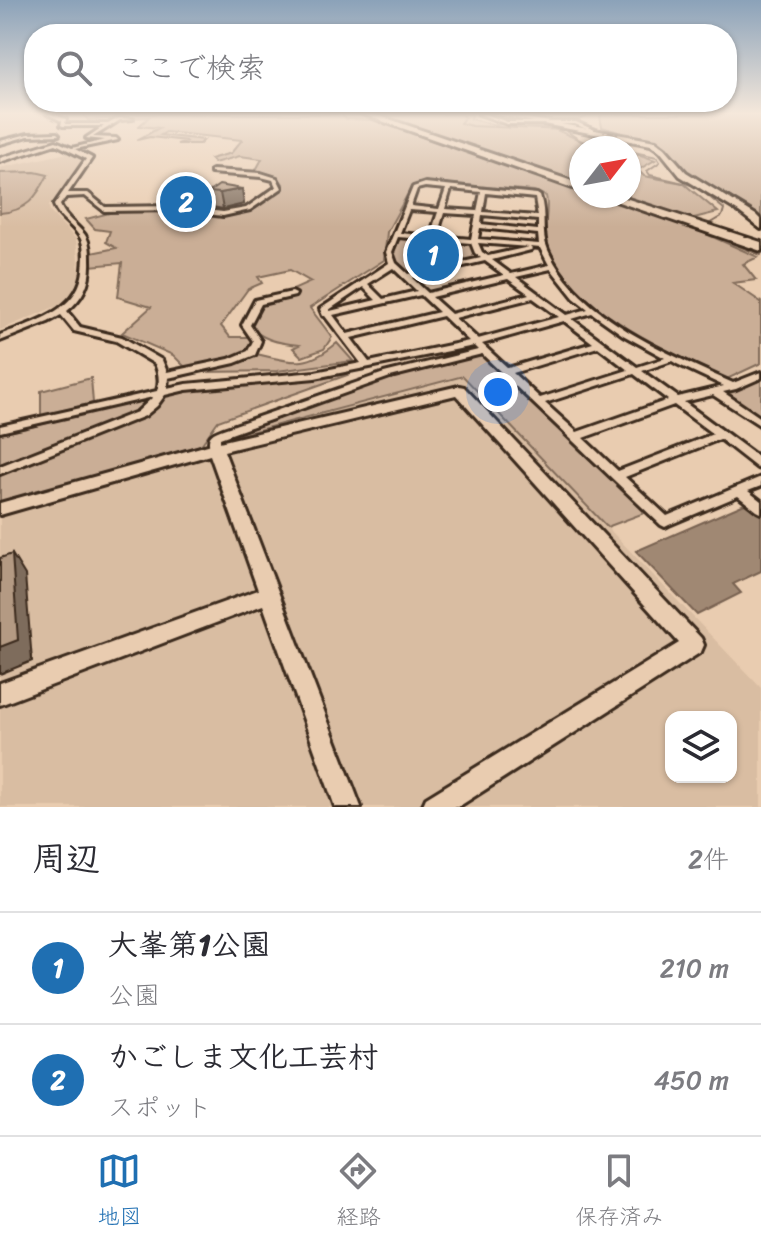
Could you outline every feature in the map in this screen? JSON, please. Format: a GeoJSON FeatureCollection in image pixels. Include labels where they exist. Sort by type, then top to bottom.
{"type":"FeatureCollection","features":[{"type":"Feature","properties":{"kind":"highway"},"geometry":{"type":"LineString","coordinates":[[472,152],[569,184]]}},
{"type":"Feature","properties":{"kind":"highway"},"geometry":{"type":"LineString","coordinates":[[641,207],[761,247]]}},
{"type":"Feature","properties":{"kind":"main road"},"geometry":{"type":"LineString","coordinates":[[667,152],[683,174],[739,205],[761,226]]}},
{"type":"Feature","properties":{"kind":"street"},"geometry":{"type":"LineString","coordinates":[[0,160],[26,152]]}},
{"type":"Feature","properties":{"kind":"street"},"geometry":{"type":"LineString","coordinates":[[0,338],[62,310],[81,294],[88,276],[84,238],[57,208],[88,160],[88,156],[79,152]]}},
{"type":"Feature","properties":{"kind":"street"},"geometry":{"type":"LineString","coordinates":[[63,195],[86,194],[104,209],[177,208],[223,214],[248,209],[279,188],[275,179],[261,175],[213,172]]}},
{"type":"Feature","properties":{"kind":"street"},"geometry":{"type":"LineString","coordinates":[[433,238],[449,187]]}},
{"type":"Feature","properties":{"kind":"street"},"geometry":{"type":"LineString","coordinates":[[733,387],[673,358],[595,310],[553,266],[543,246],[540,232],[544,209],[537,196],[449,187],[415,188],[389,252],[393,264],[665,522],[761,481]]}},
{"type":"Feature","properties":{"kind":"street"},"geometry":{"type":"LineString","coordinates":[[484,190],[474,242],[485,259],[761,465]]}},
{"type":"Feature","properties":{"kind":"street"},"geometry":{"type":"LineString","coordinates":[[407,208],[542,218]]}},
{"type":"Feature","properties":{"kind":"street"},"geometry":{"type":"LineString","coordinates":[[477,226],[540,232]]}},
{"type":"Feature","properties":{"kind":"street"},"geometry":{"type":"LineString","coordinates":[[395,235],[543,246]]}},
{"type":"Feature","properties":{"kind":"street"},"geometry":{"type":"LineString","coordinates":[[406,277],[543,246]]}},
{"type":"Feature","properties":{"kind":"street"},"geometry":{"type":"LineString","coordinates":[[367,365],[324,309],[393,264]]}},
{"type":"Feature","properties":{"kind":"street"},"geometry":{"type":"LineString","coordinates":[[326,314],[553,266]]}},
{"type":"Feature","properties":{"kind":"street"},"geometry":{"type":"LineString","coordinates":[[363,283],[381,301]]}},
{"type":"Feature","properties":{"kind":"street"},"geometry":{"type":"LineString","coordinates":[[164,376],[232,361],[252,353],[257,341],[246,325],[258,302],[292,294]]}},
{"type":"Feature","properties":{"kind":"street"},"geometry":{"type":"LineString","coordinates":[[344,337],[535,295]]}},
{"type":"Feature","properties":{"kind":"street"},"geometry":{"type":"LineString","coordinates":[[0,470],[141,414],[159,400],[164,376],[159,362],[119,339],[77,329],[62,310]]}},
{"type":"Feature","properties":{"kind":"street"},"geometry":{"type":"LineString","coordinates":[[348,807],[267,595],[215,448],[215,436],[387,375],[595,310]]}},
{"type":"Feature","properties":{"kind":"street"},"geometry":{"type":"LineString","coordinates":[[505,372],[599,344]]}},
{"type":"Feature","properties":{"kind":"street"},"geometry":{"type":"LineString","coordinates":[[0,429],[162,391],[315,375],[479,347]]}},
{"type":"Feature","properties":{"kind":"street"},"geometry":{"type":"LineString","coordinates":[[537,402],[673,358]]}},
{"type":"Feature","properties":{"kind":"street"},"geometry":{"type":"LineString","coordinates":[[575,437],[675,401],[733,387],[761,375]]}},
{"type":"Feature","properties":{"kind":"street"},"geometry":{"type":"LineString","coordinates":[[0,509],[215,448],[459,390],[694,645],[435,807]]}},
{"type":"Feature","properties":{"kind":"street"},"geometry":{"type":"LineString","coordinates":[[716,392],[761,423]]}},
{"type":"Feature","properties":{"kind":"street"},"geometry":{"type":"LineString","coordinates":[[616,476],[721,435]]}},
{"type":"Feature","properties":{"kind":"street"},"geometry":{"type":"LineString","coordinates":[[739,490],[761,508]]}},
{"type":"Feature","properties":{"kind":"street"},"geometry":{"type":"LineString","coordinates":[[0,694],[267,595]]}},
{"type":"Feature","properties":{"kind":"shaded area"},"geometry":{"type":"Polygon","coordinates":[[[232,152],[465,152],[569,187],[569,208],[647,210],[758,257],[743,264],[756,280],[733,283],[761,302],[761,363],[727,379],[678,356],[597,308],[557,267],[546,244],[546,196],[534,191],[430,182],[412,186],[387,232],[384,260],[310,308],[332,337],[324,349],[302,357],[293,348],[299,345],[271,340],[247,324],[266,302],[311,282],[290,270],[258,277],[262,283],[248,289],[221,326],[230,337],[254,337],[262,344],[256,354],[308,360],[337,343],[353,361],[277,371],[197,372],[176,379],[175,375],[187,369],[173,355],[122,333],[151,307],[118,297],[122,263],[90,266],[91,253],[116,248],[106,242],[110,231],[95,229],[86,219],[117,211],[184,210],[235,214],[268,199],[283,184],[278,177],[256,170],[262,159],[240,156],[214,163],[210,159],[232,152]]]}},
{"type":"Feature","properties":{"kind":"shaded area"},"geometry":{"type":"Polygon","coordinates":[[[486,152],[569,152],[569,180],[486,152]]]}},
{"type":"Feature","properties":{"kind":"shaded area"},"geometry":{"type":"Polygon","coordinates":[[[670,152],[761,152],[761,220],[751,209],[685,171],[670,152]]]}},
{"type":"Feature","properties":{"kind":"shaded area"},"geometry":{"type":"Polygon","coordinates":[[[67,153],[77,154],[82,162],[49,206],[50,212],[76,239],[80,281],[64,303],[0,330],[0,168],[67,153]]]}},
{"type":"Feature","properties":{"kind":"shaded area"},"geometry":{"type":"Polygon","coordinates":[[[641,155],[655,160],[641,168],[641,155]]]}},
{"type":"Feature","properties":{"kind":"shaded area"},"geometry":{"type":"Polygon","coordinates":[[[35,172],[48,175],[35,197],[24,206],[0,213],[0,173],[35,172]]]}},
{"type":"Feature","properties":{"kind":"shaded area"},"geometry":{"type":"Polygon","coordinates":[[[641,173],[683,183],[718,212],[690,219],[641,203],[641,173]]]}},
{"type":"Feature","properties":{"kind":"shaded area"},"geometry":{"type":"Polygon","coordinates":[[[401,236],[469,242],[478,258],[406,274],[392,255],[401,236]]]}},
{"type":"Feature","properties":{"kind":"shaded area"},"geometry":{"type":"Polygon","coordinates":[[[481,355],[647,512],[607,527],[463,376],[224,439],[398,374],[481,355]]]}},
{"type":"Feature","properties":{"kind":"shaded area"},"geometry":{"type":"Polygon","coordinates":[[[350,374],[218,421],[201,445],[0,503],[0,434],[179,392],[350,374]]]}},
{"type":"Feature","properties":{"kind":"shaded area"},"geometry":{"type":"Polygon","coordinates":[[[463,376],[761,688],[761,807],[0,807],[0,503],[201,445],[463,376]]]}},
{"type":"Feature","properties":{"kind":"shaded area"},"geometry":{"type":"Polygon","coordinates":[[[91,378],[93,403],[41,416],[41,391],[91,378]]]}},
{"type":"Feature","properties":{"kind":"shaded area"},"geometry":{"type":"Polygon","coordinates":[[[761,378],[761,419],[725,394],[761,378]]]}},
{"type":"Feature","properties":{"kind":"shaded area"},"geometry":{"type":"Polygon","coordinates":[[[747,503],[761,515],[761,571],[733,584],[741,593],[697,615],[636,551],[747,503]]]}},
{"type":"Feature","properties":{"kind":"building"},"geometry":{"type":"Polygon","coordinates":[[[219,185],[242,189],[209,192],[219,185]]]}},
{"type":"Feature","properties":{"kind":"building"},"geometry":{"type":"Polygon","coordinates":[[[12,554],[18,640],[0,647],[0,558],[12,554]]]}},
{"type":"Feature","properties":{"kind":"waterway"},"geometry":{"type":"LineString","coordinates":[[641,154],[657,157],[660,162],[647,171],[650,175],[696,186],[724,209],[722,216],[707,225],[704,232],[761,255]]}},
{"type":"Feature","properties":{"kind":"place","name":"かごしま文化工芸村"},"geometry":{"type":"Point","coordinates":[186,202]}},
{"type":"Feature","properties":{"kind":"place","name":"大峯第1公園"},"geometry":{"type":"Point","coordinates":[433,255]}}]}
